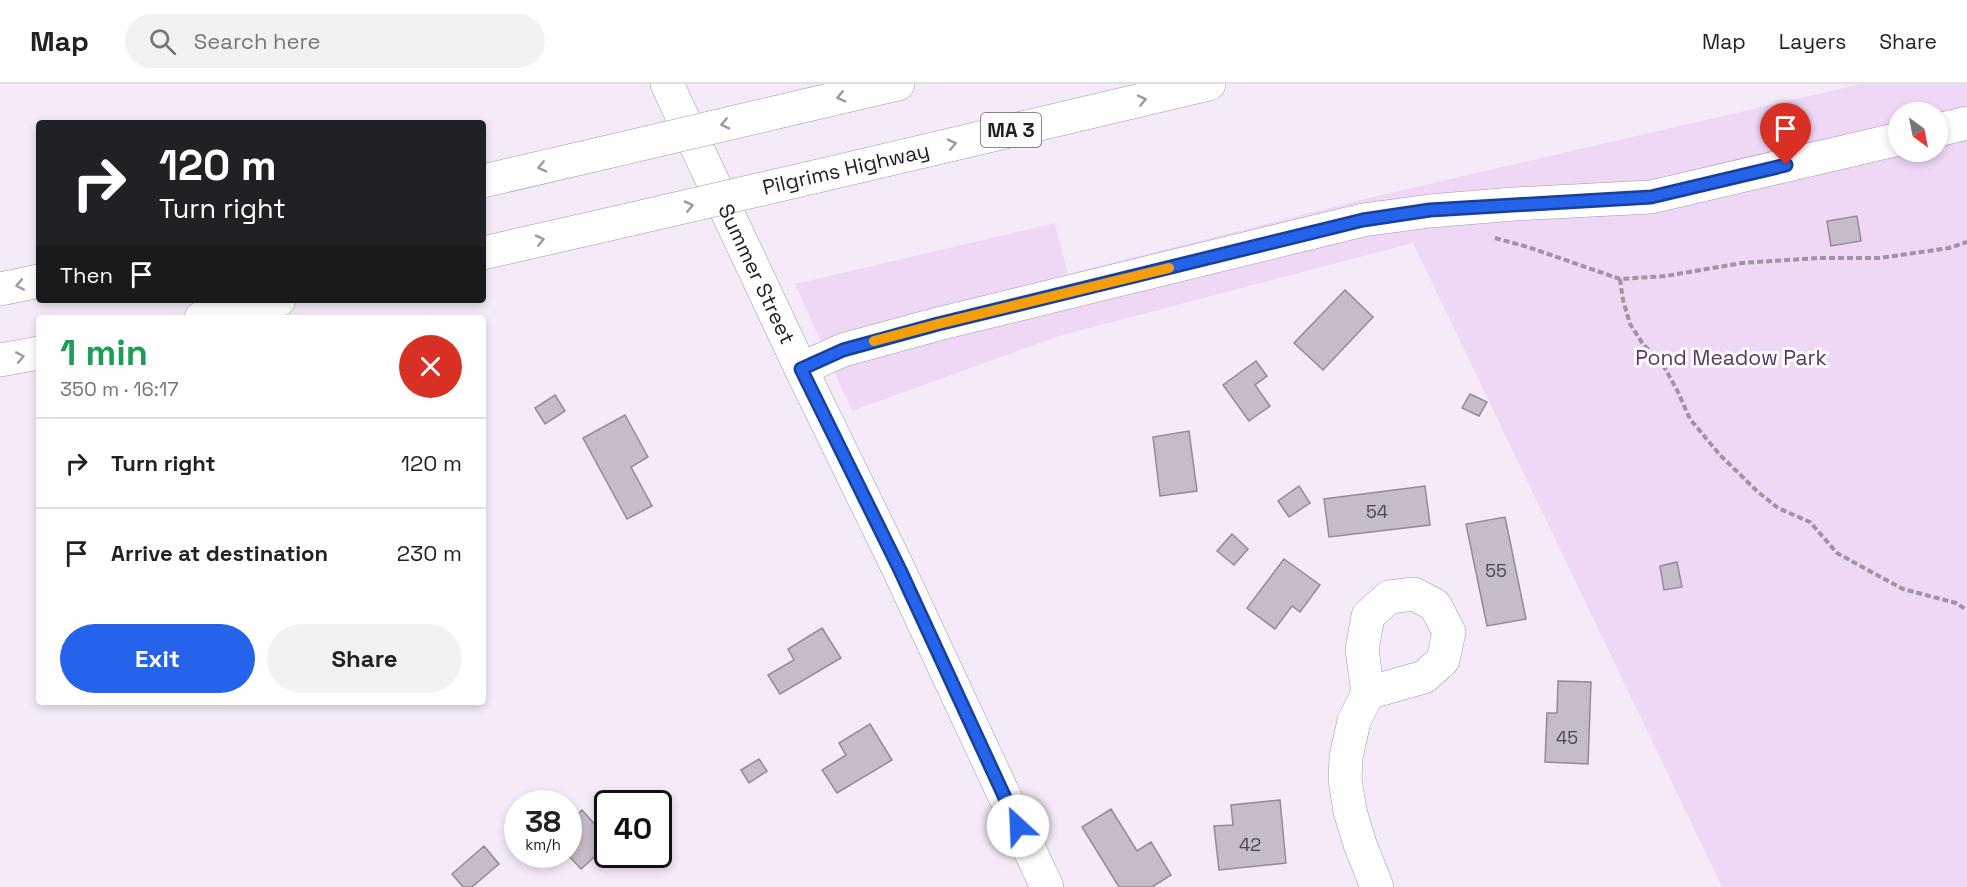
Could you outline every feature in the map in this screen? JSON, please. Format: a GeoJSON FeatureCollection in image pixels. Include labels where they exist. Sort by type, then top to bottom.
{"type":"FeatureCollection","features":[{"type":"Feature","properties":{"kind":"main road","name":"Summer Street"},"geometry":{"type":"LineString","coordinates":[[667,84],[801,369],[900,570],[1047,887]]}},
{"type":"Feature","properties":{"kind":"main road"},"geometry":{"type":"LineString","coordinates":[[486,180],[898,84]]}},
{"type":"Feature","properties":{"kind":"main road","name":"Pilgrims Highway"},"geometry":{"type":"LineString","coordinates":[[486,253],[1209,84]]}},
{"type":"Feature","properties":{"kind":"main road"},"geometry":{"type":"LineString","coordinates":[[1948,127],[1967,123]]}},
{"type":"Feature","properties":{"kind":"main road"},"geometry":{"type":"LineString","coordinates":[[801,369],[843,350],[926,327],[1363,220],[1430,210],[1651,197],[1888,142]]}},
{"type":"Feature","properties":{"kind":"main road"},"geometry":{"type":"LineString","coordinates":[[0,289],[36,282]]}},
{"type":"Feature","properties":{"kind":"main road"},"geometry":{"type":"LineString","coordinates":[[214,315],[266,303]]}},
{"type":"Feature","properties":{"kind":"main road"},"geometry":{"type":"LineString","coordinates":[[0,360],[36,354]]}},
{"type":"Feature","properties":{"kind":"main road"},"geometry":{"type":"LineString","coordinates":[[1368,693],[1354,721],[1346,757],[1345,780],[1350,812],[1377,887]]}},
{"type":"Feature","properties":{"kind":"path"},"geometry":{"type":"LineString","coordinates":[[1487,236],[1528,247],[1620,279],[1666,276],[1742,263],[1818,258],[1880,258],[1949,248],[1967,242]]}},
{"type":"Feature","properties":{"kind":"path"},"geometry":{"type":"LineString","coordinates":[[1620,279],[1630,324],[1643,344],[1663,365],[1690,419],[1720,455],[1758,492],[1778,508],[1810,522],[1837,553],[1903,589],[1956,603],[1967,610]]}},
{"type":"Feature","properties":{"kind":"green space","name":"Pond Meadow Park"},"geometry":{"type":"Polygon","coordinates":[[[1861,84],[1967,84],[1967,887],[1722,887],[1413,243],[1059,336],[852,411],[795,284],[1055,223],[1068,274],[1377,196],[1861,84]]]}},
{"type":"Feature","properties":{"kind":"building"},"geometry":{"type":"Polygon","coordinates":[[[1857,216],[1861,241],[1831,246],[1827,221],[1857,216]]]}},
{"type":"Feature","properties":{"kind":"building"},"geometry":{"type":"Polygon","coordinates":[[[1345,290],[1373,317],[1323,370],[1294,343],[1345,290]]]}},
{"type":"Feature","properties":{"kind":"building"},"geometry":{"type":"Polygon","coordinates":[[[1256,361],[1267,376],[1255,385],[1270,406],[1249,421],[1223,385],[1256,361]]]}},
{"type":"Feature","properties":{"kind":"building"},"geometry":{"type":"Polygon","coordinates":[[[1470,394],[1487,402],[1479,416],[1462,408],[1470,394]]]}},
{"type":"Feature","properties":{"kind":"building"},"geometry":{"type":"Polygon","coordinates":[[[555,395],[565,411],[545,424],[535,408],[555,395]]]}},
{"type":"Feature","properties":{"kind":"building"},"geometry":{"type":"Polygon","coordinates":[[[625,415],[648,457],[631,467],[652,506],[627,519],[583,438],[625,415]]]}},
{"type":"Feature","properties":{"kind":"building"},"geometry":{"type":"Polygon","coordinates":[[[1189,431],[1197,491],[1160,496],[1153,437],[1189,431]]]}},
{"type":"Feature","properties":{"kind":"building"},"geometry":{"type":"Polygon","coordinates":[[[1299,486],[1310,503],[1289,517],[1278,501],[1299,486]]]}},
{"type":"Feature","properties":{"kind":"building"},"geometry":{"type":"Polygon","coordinates":[[[1425,486],[1430,525],[1329,537],[1324,499],[1425,486]]]}},
{"type":"Feature","properties":{"kind":"building"},"geometry":{"type":"Polygon","coordinates":[[[1505,517],[1526,619],[1487,626],[1466,524],[1505,517]]]}},
{"type":"Feature","properties":{"kind":"building"},"geometry":{"type":"Polygon","coordinates":[[[1232,534],[1248,549],[1234,565],[1217,551],[1232,534]]]}},
{"type":"Feature","properties":{"kind":"building"},"geometry":{"type":"Polygon","coordinates":[[[1284,559],[1320,585],[1300,612],[1292,606],[1275,629],[1247,608],[1284,559]]]}},
{"type":"Feature","properties":{"kind":"building"},"geometry":{"type":"Polygon","coordinates":[[[1677,562],[1682,587],[1664,590],[1660,566],[1677,562]]]}},
{"type":"Feature","properties":{"kind":"building"},"geometry":{"type":"Polygon","coordinates":[[[822,628],[841,658],[780,694],[768,675],[794,660],[788,649],[822,628]]]}},
{"type":"Feature","properties":{"kind":"building"},"geometry":{"type":"Polygon","coordinates":[[[1558,681],[1591,682],[1588,764],[1545,762],[1547,713],[1557,713],[1558,681]]]}},
{"type":"Feature","properties":{"kind":"building"},"geometry":{"type":"Polygon","coordinates":[[[870,724],[892,760],[837,793],[822,770],[846,755],[839,743],[870,724]]]}},
{"type":"Feature","properties":{"kind":"building"},"geometry":{"type":"Polygon","coordinates":[[[759,759],[767,771],[749,783],[741,770],[759,759]]]}},
{"type":"Feature","properties":{"kind":"building"},"geometry":{"type":"Polygon","coordinates":[[[1280,800],[1286,863],[1219,870],[1214,826],[1233,825],[1231,805],[1280,800]]]}},
{"type":"Feature","properties":{"kind":"building"},"geometry":{"type":"Polygon","coordinates":[[[1111,809],[1137,851],[1151,842],[1171,875],[1152,887],[1119,887],[1082,827],[1111,809]]]}},
{"type":"Feature","properties":{"kind":"building"},"geometry":{"type":"Polygon","coordinates":[[[582,810],[594,823],[594,857],[581,869],[582,810]]]}},
{"type":"Feature","properties":{"kind":"building"},"geometry":{"type":"Polygon","coordinates":[[[484,846],[499,864],[472,887],[463,887],[452,874],[484,846]]]}},
{"type":"Feature","properties":{"kind":"slow traffic"},"geometry":{"type":"LineString","coordinates":[[874,341],[1169,268]]}},
{"type":"Feature","properties":{"kind":"route"},"geometry":{"type":"LineString","coordinates":[[1018,826],[900,570],[801,369],[843,350],[938,324],[1363,220],[1430,210],[1651,197],[1786,165]]}}]}
